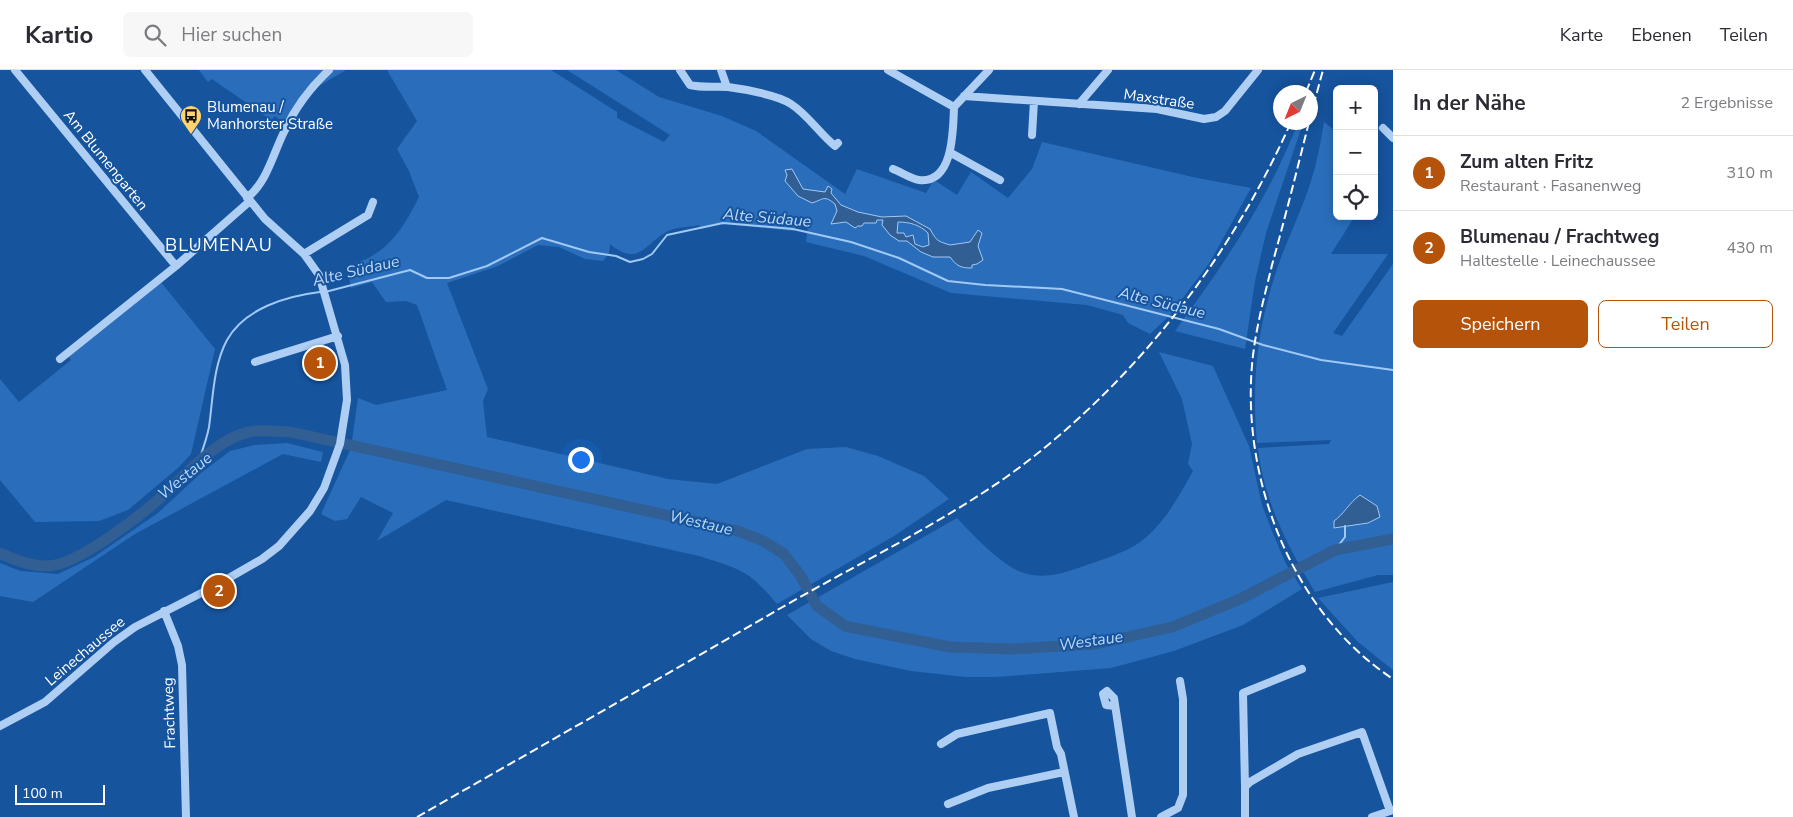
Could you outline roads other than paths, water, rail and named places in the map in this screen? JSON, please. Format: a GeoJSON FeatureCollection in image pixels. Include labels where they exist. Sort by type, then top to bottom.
{"type":"FeatureCollection","features":[{"type":"Feature","properties":{"kind":"street","name":"Am Blumengarten"},"geometry":{"type":"LineString","coordinates":[[15,70],[176,266]]}},
{"type":"Feature","properties":{"kind":"street","name":"Leinechaussee"},"geometry":{"type":"LineString","coordinates":[[0,726],[44,702],[114,642],[164,611],[245,569],[279,546],[310,511],[324,488],[335,463],[344,424],[347,382],[338,336],[321,281],[315,268],[304,254],[264,219],[145,70]]}},
{"type":"Feature","properties":{"kind":"street"},"geometry":{"type":"LineString","coordinates":[[60,359],[176,266],[249,199],[262,183],[292,117],[311,90],[330,70]]}},
{"type":"Feature","properties":{"kind":"street"},"geometry":{"type":"LineString","coordinates":[[680,70],[690,85],[704,88],[727,87],[788,102],[811,121],[821,135],[835,146],[838,143]]}},
{"type":"Feature","properties":{"kind":"street"},"geometry":{"type":"LineString","coordinates":[[721,70],[727,87]]}},
{"type":"Feature","properties":{"kind":"street"},"geometry":{"type":"LineString","coordinates":[[888,70],[954,107]]}},
{"type":"Feature","properties":{"kind":"street"},"geometry":{"type":"LineString","coordinates":[[893,169],[918,180],[929,179],[938,173],[952,153],[954,107],[989,70]]}},
{"type":"Feature","properties":{"kind":"street"},"geometry":{"type":"LineString","coordinates":[[1079,104],[1108,70]]}},
{"type":"Feature","properties":{"kind":"street","name":"Maxstraße"},"geometry":{"type":"LineString","coordinates":[[964,96],[1157,109],[1204,119],[1216,117],[1225,111],[1258,70]]}},
{"type":"Feature","properties":{"kind":"street"},"geometry":{"type":"LineString","coordinates":[[1032,135],[1034,101]]}},
{"type":"Feature","properties":{"kind":"street"},"geometry":{"type":"LineString","coordinates":[[1383,128],[1393,138]]}},
{"type":"Feature","properties":{"kind":"street"},"geometry":{"type":"LineString","coordinates":[[952,153],[1000,180]]}},
{"type":"Feature","properties":{"kind":"street"},"geometry":{"type":"LineString","coordinates":[[304,254],[368,215],[373,202]]}},
{"type":"Feature","properties":{"kind":"street"},"geometry":{"type":"LineString","coordinates":[[255,362],[338,336]]}},
{"type":"Feature","properties":{"kind":"street","name":"Frachtweg"},"geometry":{"type":"LineString","coordinates":[[164,611],[178,646],[182,665],[186,817]]}},
{"type":"Feature","properties":{"kind":"street"},"geometry":{"type":"LineString","coordinates":[[1245,817],[1243,693],[1302,669]]}},
{"type":"Feature","properties":{"kind":"street"},"geometry":{"type":"LineString","coordinates":[[1161,817],[1178,808],[1184,786],[1184,699],[1180,681]]}},
{"type":"Feature","properties":{"kind":"street"},"geometry":{"type":"LineString","coordinates":[[1114,706],[1132,817]]}},
{"type":"Feature","properties":{"kind":"street"},"geometry":{"type":"LineString","coordinates":[[941,744],[957,734],[1050,713],[1074,817]]}},
{"type":"Feature","properties":{"kind":"street"},"geometry":{"type":"LineString","coordinates":[[1245,787],[1272,768],[1298,754],[1362,732],[1392,810],[1372,817]]}},
{"type":"Feature","properties":{"kind":"street"},"geometry":{"type":"LineString","coordinates":[[948,804],[996,786],[1064,772]]}},
{"type":"Feature","properties":{"kind":"waterway","name":"Alte Südaue"},"geometry":{"type":"LineString","coordinates":[[325,292],[410,270],[427,278],[449,278],[487,266],[542,238],[589,252],[616,256],[630,262],[643,259],[652,254],[667,235],[723,223],[793,229],[851,242],[899,258],[948,281],[1062,289],[1219,329],[1263,345],[1321,360],[1393,370]]}},
{"type":"Feature","properties":{"kind":"waterway","name":"Alte Südaue"},"geometry":{"type":"LineString","coordinates":[[199,460],[209,427],[214,383],[219,361],[227,340],[244,320],[256,312],[281,301],[320,292]]}},
{"type":"Feature","properties":{"kind":"waterway","name":"Westaue"},"geometry":{"type":"LineString","coordinates":[[0,553],[23,563],[41,566],[61,564],[77,557],[131,522],[198,462],[228,440],[238,435],[259,431],[291,432],[738,531],[763,541],[784,554],[800,575],[817,606],[845,626],[950,647],[1012,649],[1096,644],[1172,627],[1240,599],[1335,550],[1393,539]]}},
{"type":"Feature","properties":{"kind":"waterway"},"geometry":{"type":"LineString","coordinates":[[1335,550],[1345,537],[1345,526]]}},
{"type":"Feature","properties":{"kind":"railway"},"geometry":{"type":"LineString","coordinates":[[1309,85],[1315,70]]}},
{"type":"Feature","properties":{"kind":"railway"},"geometry":{"type":"LineString","coordinates":[[1318,88],[1323,70]]}},
{"type":"Feature","properties":{"kind":"railway"},"geometry":{"type":"LineString","coordinates":[[417,817],[779,609],[956,510],[1012,473],[1056,438],[1098,400],[1174,316],[1208,270],[1239,223],[1287,130]]}},
{"type":"Feature","properties":{"kind":"railway"},"geometry":{"type":"LineString","coordinates":[[1307,130],[1272,265],[1255,340],[1252,365],[1251,409],[1256,454],[1266,498],[1281,541],[1302,581],[1327,619],[1358,651],[1393,679]]}},
{"type":"Feature","properties":{"kind":"place","name":"Blumenau / Manhorster Straße"},"geometry":{"type":"Point","coordinates":[191,135]}},
{"type":"Feature","properties":{"kind":"place","name":"Zum alten Fritz"},"geometry":{"type":"Point","coordinates":[320,363]}},
{"type":"Feature","properties":{"kind":"place","name":"Blumenau / Frachtweg"},"geometry":{"type":"Point","coordinates":[219,591]}},
{"type":"Feature","properties":{"kind":"district","name":"BLUMENAU"},"geometry":{"type":"Point","coordinates":[219,245]}}]}
